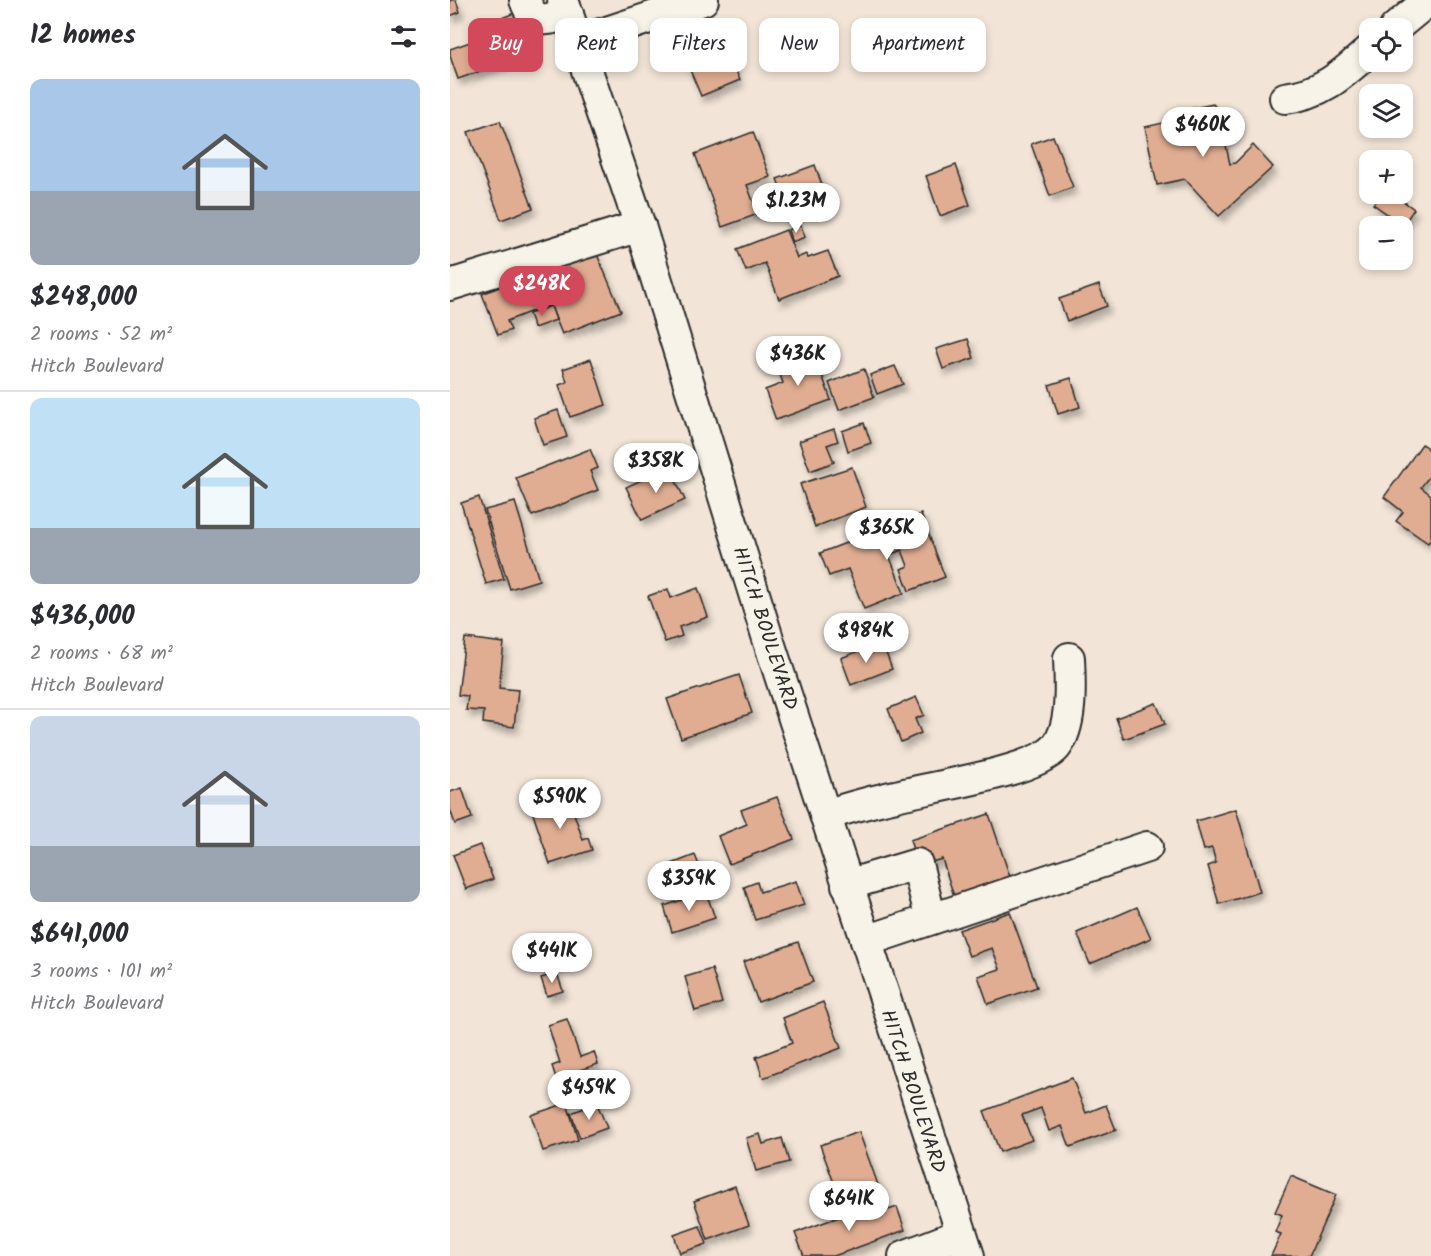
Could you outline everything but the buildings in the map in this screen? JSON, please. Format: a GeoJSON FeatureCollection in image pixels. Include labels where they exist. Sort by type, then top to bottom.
{"type":"FeatureCollection","features":[{"type":"Feature","properties":{"kind":"street"},"geometry":{"type":"LineString","coordinates":[[525,0],[531,13],[537,19],[545,20],[566,7]]}},
{"type":"Feature","properties":{"kind":"street"},"geometry":{"type":"LineString","coordinates":[[625,12],[703,0]]}},
{"type":"Feature","properties":{"kind":"street"},"geometry":{"type":"LineString","coordinates":[[1407,18],[1429,0]]}},
{"type":"Feature","properties":{"kind":"street"},"geometry":{"type":"LineString","coordinates":[[1285,98],[1303,96],[1319,89],[1359,59]]}},
{"type":"Feature","properties":{"kind":"street","name":"HITCH BOULEVARD"},"geometry":{"type":"LineString","coordinates":[[587,72],[640,226],[825,814],[966,1250]]}},
{"type":"Feature","properties":{"kind":"street"},"geometry":{"type":"LineString","coordinates":[[450,285],[640,226]]}},
{"type":"Feature","properties":{"kind":"street"},"geometry":{"type":"LineString","coordinates":[[825,814],[974,780],[1033,762],[1056,747],[1067,722],[1071,692],[1069,658]]}},
{"type":"Feature","properties":{"kind":"street"},"geometry":{"type":"LineString","coordinates":[[866,941],[1147,847]]}},
{"type":"Feature","properties":{"kind":"street"},"geometry":{"type":"LineString","coordinates":[[848,885],[917,864],[931,919]]}},
{"type":"Feature","properties":{"kind":"street"},"geometry":{"type":"LineString","coordinates":[[904,1256],[966,1250]]}}]}
